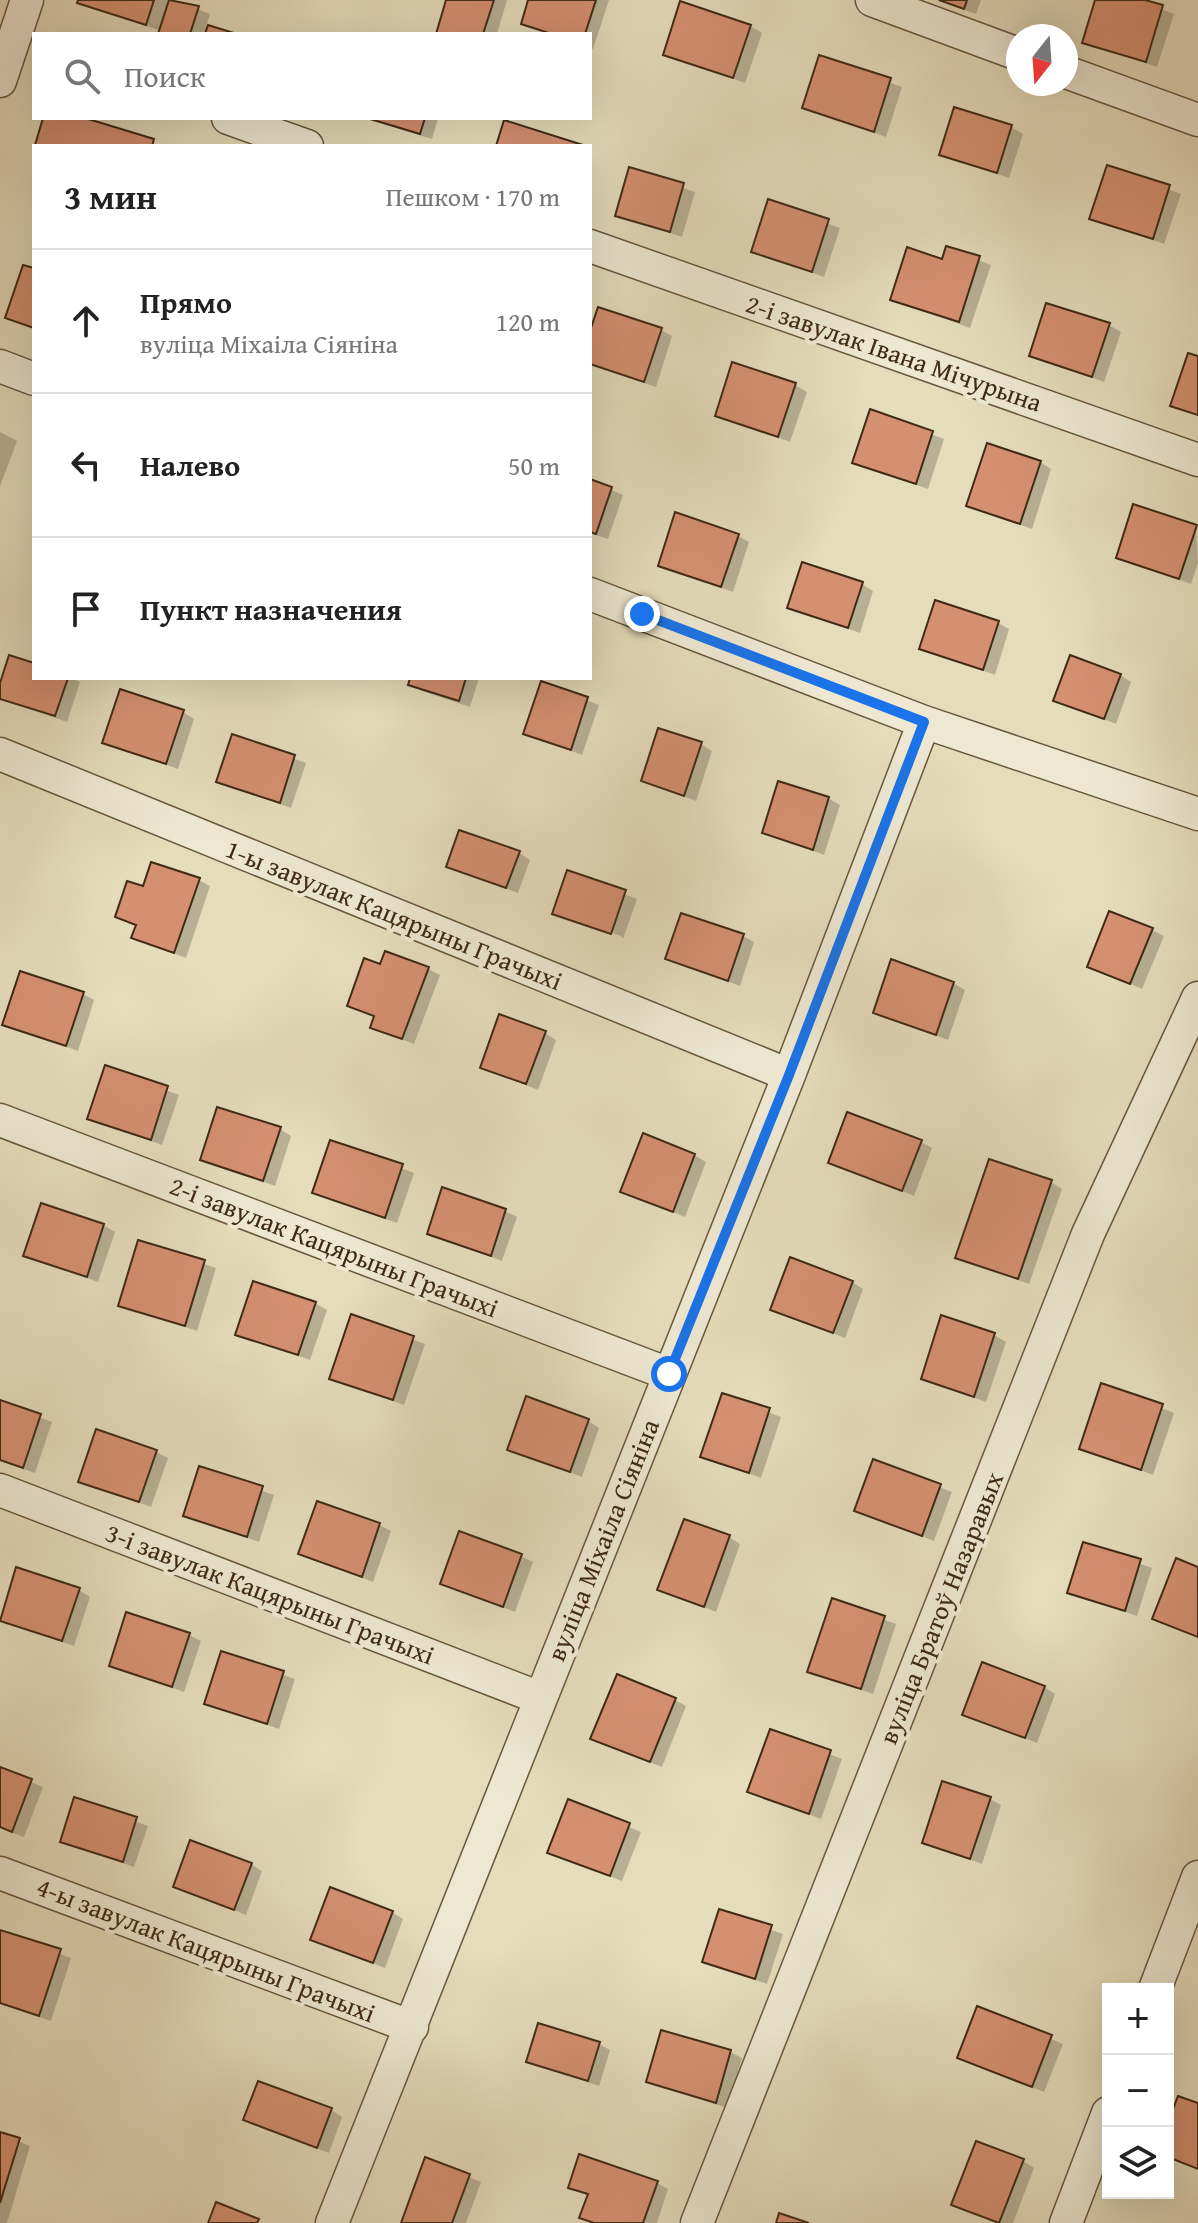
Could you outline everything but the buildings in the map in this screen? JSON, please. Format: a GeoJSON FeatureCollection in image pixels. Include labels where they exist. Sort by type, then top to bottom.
{"type":"FeatureCollection","features":[{"type":"Feature","properties":{"kind":"street"},"geometry":{"type":"LineString","coordinates":[[0,81],[16,43],[27,0]]}},
{"type":"Feature","properties":{"kind":"street"},"geometry":{"type":"LineString","coordinates":[[872,0],[1006,50]]}},
{"type":"Feature","properties":{"kind":"street"},"geometry":{"type":"LineString","coordinates":[[1078,76],[1198,120]]}},
{"type":"Feature","properties":{"kind":"street"},"geometry":{"type":"LineString","coordinates":[[234,120],[301,144]]}},
{"type":"Feature","properties":{"kind":"street","name":"2-і завулак Івана Мічурына"},"geometry":{"type":"LineString","coordinates":[[592,247],[1198,460]]}},
{"type":"Feature","properties":{"kind":"street"},"geometry":{"type":"LineString","coordinates":[[0,366],[32,378]]}},
{"type":"Feature","properties":{"kind":"street"},"geometry":{"type":"LineString","coordinates":[[592,595],[924,722],[1198,814]]}},
{"type":"Feature","properties":{"kind":"street","name":"вуліца Міхаіла Сіяніна"},"geometry":{"type":"LineString","coordinates":[[332,2223],[789,1075],[924,722]]}},
{"type":"Feature","properties":{"kind":"street","name":"1-ы завулак Кацярыны Грачыхі"},"geometry":{"type":"LineString","coordinates":[[0,754],[789,1075]]}},
{"type":"Feature","properties":{"kind":"street","name":"вуліца Братоў Назаравых"},"geometry":{"type":"LineString","coordinates":[[697,2223],[1088,1234],[1198,998]]}},
{"type":"Feature","properties":{"kind":"street","name":"2-і завулак Кацярыны Грачыхі"},"geometry":{"type":"LineString","coordinates":[[0,1120],[669,1374]]}},
{"type":"Feature","properties":{"kind":"street","name":"3-і завулак Кацярыны Грачыхі"},"geometry":{"type":"LineString","coordinates":[[0,1490],[540,1698]]}},
{"type":"Feature","properties":{"kind":"street","name":"4-ы завулак Кацярыны Грачыхі"},"geometry":{"type":"LineString","coordinates":[[0,1873],[412,2027]]}},
{"type":"Feature","properties":{"kind":"street"},"geometry":{"type":"LineString","coordinates":[[1157,1983],[1198,1877]]}},
{"type":"Feature","properties":{"kind":"street"},"geometry":{"type":"LineString","coordinates":[[1066,2223],[1103,2127]]}},
{"type":"Feature","properties":{"kind":"route"},"geometry":{"type":"LineString","coordinates":[[642,614],[924,722],[789,1075],[669,1374]]}}]}
